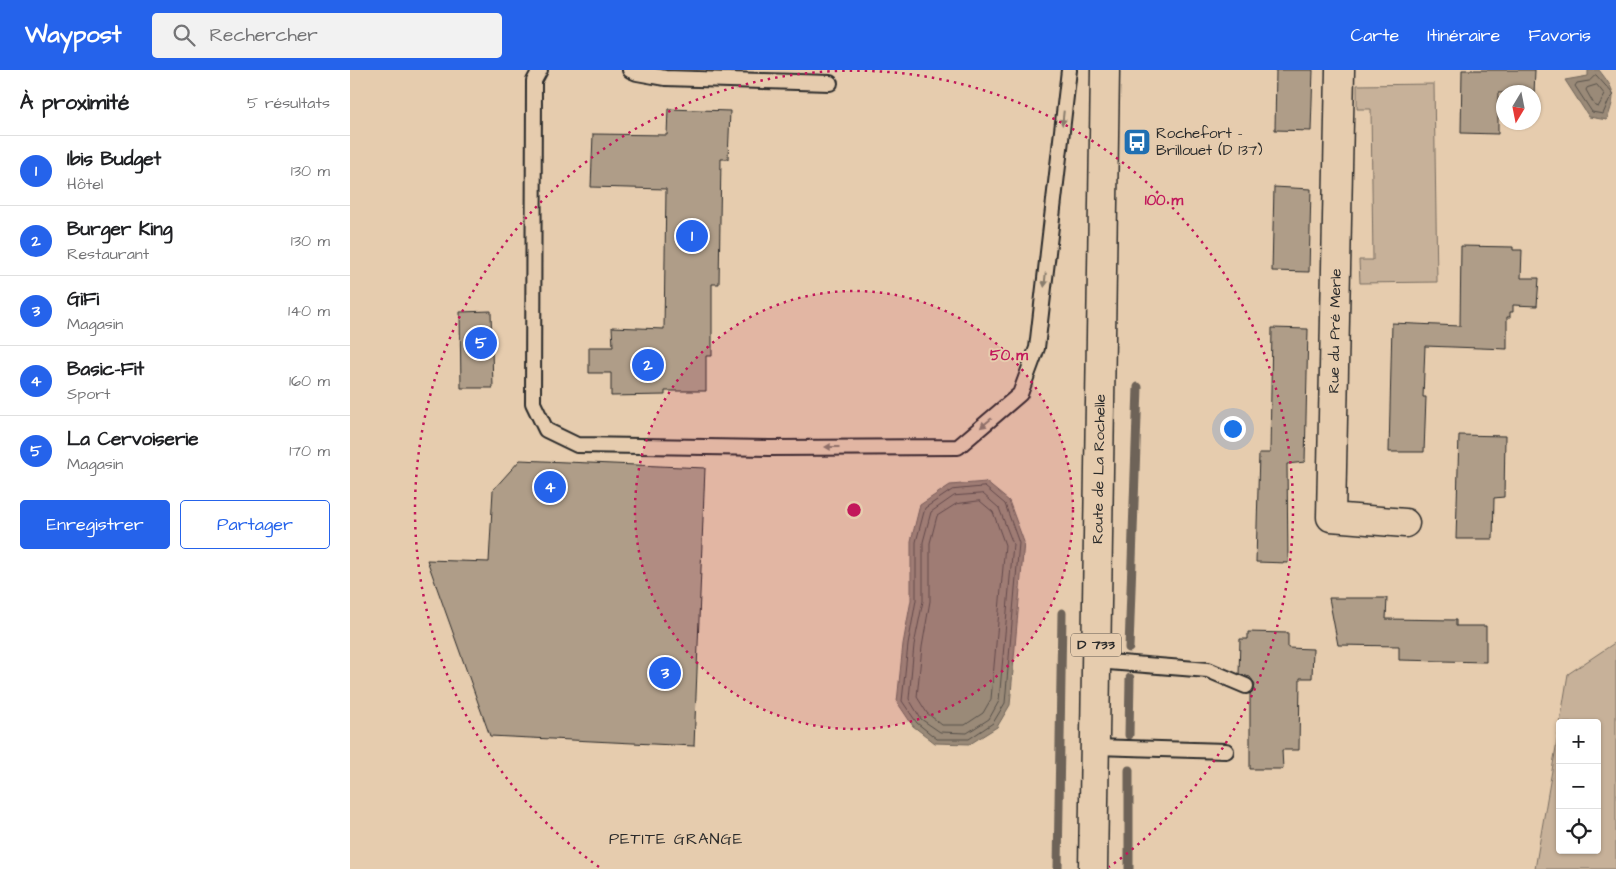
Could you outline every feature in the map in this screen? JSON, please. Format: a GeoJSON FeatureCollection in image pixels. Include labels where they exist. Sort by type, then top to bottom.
{"type":"FeatureCollection","features":[{"type":"Feature","properties":{"kind":"main road","name":"Route de La Rochelle"},"geometry":{"type":"LineString","coordinates":[[1093,869],[1105,70]]}},
{"type":"Feature","properties":{"kind":"main road","name":"Rue du Pré Merle"},"geometry":{"type":"LineString","coordinates":[[1340,70],[1331,516],[1405,523]]}},
{"type":"Feature","properties":{"kind":"lane"},"geometry":{"type":"LineString","coordinates":[[540,70],[534,81],[533,402],[546,430],[577,446],[769,448],[958,447],[1020,394],[1037,348],[1068,70]]}},
{"type":"Feature","properties":{"kind":"lane"},"geometry":{"type":"LineString","coordinates":[[630,70],[664,78],[830,83]]}},
{"type":"Feature","properties":{"kind":"lane"},"geometry":{"type":"LineString","coordinates":[[1096,661],[1208,670],[1246,686]]}},
{"type":"Feature","properties":{"kind":"lane"},"geometry":{"type":"LineString","coordinates":[[1094,747],[1226,751]]}},
{"type":"Feature","properties":{"kind":"shaded area"},"geometry":{"type":"Polygon","coordinates":[[[1434,84],[1437,282],[1360,283],[1359,260],[1373,260],[1371,109],[1357,109],[1357,85],[1434,84]]]}},
{"type":"Feature","properties":{"kind":"shaded area"},"geometry":{"type":"Polygon","coordinates":[[[1616,642],[1616,869],[1535,869],[1556,747],[1556,854],[1601,854],[1601,719],[1561,719],[1568,674],[1616,642]]]}},
{"type":"Feature","properties":{"kind":"water"},"geometry":{"type":"Polygon","coordinates":[[[1588,70],[1599,70],[1609,83],[1613,93],[1607,120],[1589,117],[1565,80],[1588,76],[1588,70]]]}},
{"type":"Feature","properties":{"kind":"water"},"geometry":{"type":"Polygon","coordinates":[[[986,482],[1009,501],[1024,542],[1010,705],[997,727],[970,744],[935,743],[913,726],[897,702],[903,644],[911,600],[911,541],[920,505],[950,485],[986,482]]]}},
{"type":"Feature","properties":{"kind":"building"},"geometry":{"type":"Polygon","coordinates":[[[1276,70],[1313,70],[1311,131],[1275,130],[1276,70]]]}},
{"type":"Feature","properties":{"kind":"building"},"geometry":{"type":"Polygon","coordinates":[[[1462,70],[1535,70],[1534,85],[1496,85],[1496,130],[1498,130],[1498,134],[1461,133],[1462,70]]]}},
{"type":"Feature","properties":{"kind":"building"},"geometry":{"type":"Polygon","coordinates":[[[668,109],[730,111],[728,159],[721,159],[719,284],[712,284],[712,356],[706,356],[706,391],[665,391],[665,395],[611,396],[611,373],[589,373],[589,347],[613,347],[612,327],[664,329],[666,189],[591,187],[593,134],[667,135],[668,109]]]}},
{"type":"Feature","properties":{"kind":"building"},"geometry":{"type":"Polygon","coordinates":[[[1274,187],[1311,189],[1309,272],[1272,271],[1274,187]]]}},
{"type":"Feature","properties":{"kind":"building"},"geometry":{"type":"Polygon","coordinates":[[[1461,246],[1513,247],[1513,250],[1522,250],[1521,278],[1539,278],[1537,306],[1513,305],[1513,312],[1510,312],[1510,317],[1507,317],[1507,349],[1425,346],[1423,397],[1426,397],[1424,452],[1389,452],[1392,323],[1460,326],[1461,246]]]}},
{"type":"Feature","properties":{"kind":"building"},"geometry":{"type":"Polygon","coordinates":[[[491,311],[493,388],[461,388],[460,312],[491,311]]]}},
{"type":"Feature","properties":{"kind":"building"},"geometry":{"type":"Polygon","coordinates":[[[1272,328],[1308,329],[1305,462],[1287,464],[1288,563],[1256,562],[1259,453],[1270,453],[1272,328]]]}},
{"type":"Feature","properties":{"kind":"building"},"geometry":{"type":"Polygon","coordinates":[[[1459,435],[1505,436],[1504,497],[1494,498],[1493,539],[1456,539],[1459,435]]]}},
{"type":"Feature","properties":{"kind":"building"},"geometry":{"type":"Polygon","coordinates":[[[520,460],[705,468],[694,746],[490,736],[427,560],[489,562],[493,490],[520,460]]]}},
{"type":"Feature","properties":{"kind":"building"},"geometry":{"type":"Polygon","coordinates":[[[1329,598],[1387,598],[1386,619],[1456,620],[1456,626],[1486,626],[1486,662],[1399,660],[1399,646],[1338,645],[1329,598]]]}},
{"type":"Feature","properties":{"kind":"building"},"geometry":{"type":"Polygon","coordinates":[[[1248,632],[1288,633],[1288,648],[1313,649],[1312,678],[1300,678],[1299,750],[1282,750],[1283,769],[1250,769],[1250,694],[1254,690],[1255,684],[1250,677],[1239,674],[1240,639],[1248,639],[1248,632]]]}},
{"type":"Feature","properties":{"kind":"waterway"},"geometry":{"type":"LineString","coordinates":[[1129,648],[1138,387]]}},
{"type":"Feature","properties":{"kind":"waterway"},"geometry":{"type":"LineString","coordinates":[[1058,869],[1062,613]]}},
{"type":"Feature","properties":{"kind":"waterway"},"geometry":{"type":"LineString","coordinates":[[1129,735],[1130,678]]}},
{"type":"Feature","properties":{"kind":"waterway"},"geometry":{"type":"LineString","coordinates":[[1129,770],[1129,869]]}},
{"type":"Feature","properties":{"kind":"place","name":"Rochefort - Brillouet (D 137)"},"geometry":{"type":"Point","coordinates":[1137,142]}},
{"type":"Feature","properties":{"kind":"place","name":"Ibis Budget"},"geometry":{"type":"Point","coordinates":[692,236]}},
{"type":"Feature","properties":{"kind":"place","name":"La Cervoiserie"},"geometry":{"type":"Point","coordinates":[481,343]}},
{"type":"Feature","properties":{"kind":"place","name":"Burger King"},"geometry":{"type":"Point","coordinates":[648,365]}},
{"type":"Feature","properties":{"kind":"place","name":"Basic-Fit"},"geometry":{"type":"Point","coordinates":[550,487]}},
{"type":"Feature","properties":{"kind":"place","name":"GiFi"},"geometry":{"type":"Point","coordinates":[665,673]}},
{"type":"Feature","properties":{"kind":"district","name":"PETITE GRANGE"},"geometry":{"type":"Point","coordinates":[676,839]}}]}
